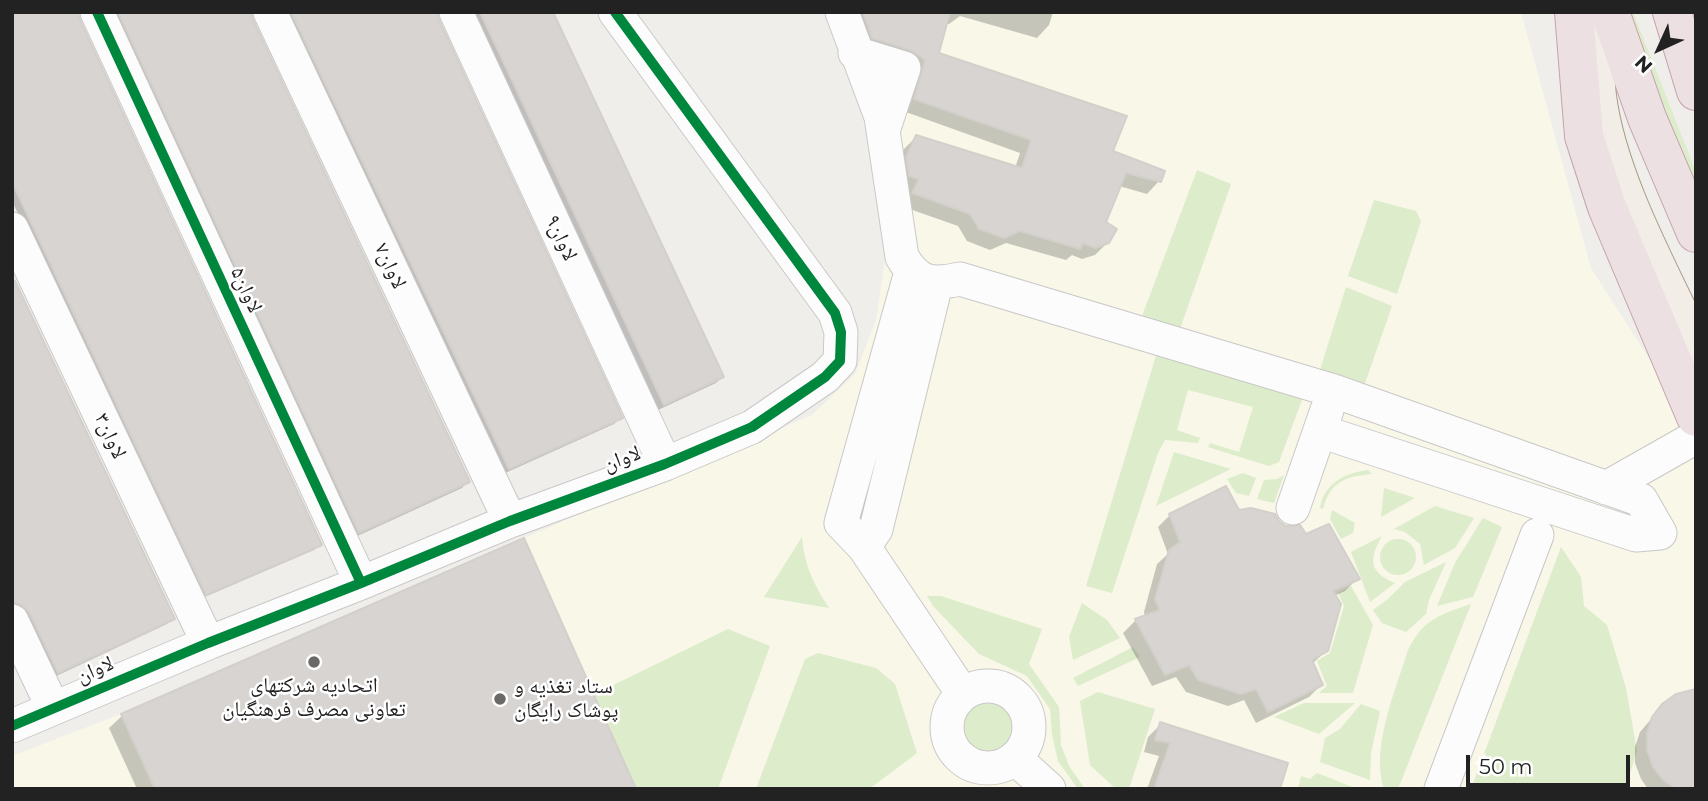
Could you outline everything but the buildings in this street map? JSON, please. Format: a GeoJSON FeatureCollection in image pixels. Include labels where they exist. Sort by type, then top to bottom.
{"type":"FeatureCollection","features":[{"type":"Feature","properties":{"kind":"highway"},"geometry":{"type":"LineString","coordinates":[[1574,12],[1584,136],[1607,207],[1696,416]]}},
{"type":"Feature","properties":{"kind":"highway"},"geometry":{"type":"LineString","coordinates":[[1609,12],[1647,118],[1696,233]]}},
{"type":"Feature","properties":{"kind":"highway"},"geometry":{"type":"LineString","coordinates":[[1672,12],[1696,91]]}},
{"type":"Feature","properties":{"kind":"main road"},"geometry":{"type":"LineString","coordinates":[[1609,12],[1600,38],[1596,94],[1612,159],[1636,220],[1696,349]]}},
{"type":"Feature","properties":{"kind":"street","name":"۵لاوان"},"geometry":{"type":"LineString","coordinates":[[97,12],[361,583]]}},
{"type":"Feature","properties":{"kind":"street","name":"۷لاوان"},"geometry":{"type":"LineString","coordinates":[[270,12],[510,521]]}},
{"type":"Feature","properties":{"kind":"street","name":"۹لاوان"},"geometry":{"type":"LineString","coordinates":[[456,12],[665,464]]}},
{"type":"Feature","properties":{"kind":"street","name":"لاوان"},"geometry":{"type":"LineString","coordinates":[[12,726],[208,643],[510,521],[665,464],[752,427],[825,377],[840,361],[841,332],[835,313],[615,12]]}},
{"type":"Feature","properties":{"kind":"street"},"geometry":{"type":"LineString","coordinates":[[842,12],[881,117],[902,257],[923,278],[960,279],[1334,391],[1641,500],[1660,533],[1636,535],[1320,431]]}},
{"type":"Feature","properties":{"kind":"street","name":"۳لاوان"},"geometry":{"type":"LineString","coordinates":[[12,229],[208,643]]}},
{"type":"Feature","properties":{"kind":"street"},"geometry":{"type":"LineString","coordinates":[[923,278],[841,523],[864,547],[963,694]]}},
{"type":"Feature","properties":{"kind":"street"},"geometry":{"type":"LineString","coordinates":[[1293,508],[1334,391]]}},
{"type":"Feature","properties":{"kind":"street"},"geometry":{"type":"LineString","coordinates":[[1606,488],[1696,438]]}},
{"type":"Feature","properties":{"kind":"street"},"geometry":{"type":"LineString","coordinates":[[1441,789],[1537,535]]}},
{"type":"Feature","properties":{"kind":"street"},"geometry":{"type":"LineString","coordinates":[[12,621],[53,708]]}},
{"type":"Feature","properties":{"kind":"street"},"geometry":{"type":"LineString","coordinates":[[990,685],[1016,696],[1025,708],[1030,728],[1024,749],[1016,759],[992,769],[979,768],[956,754],[947,729],[948,716],[953,704],[963,694],[976,687],[990,685]]}},
{"type":"Feature","properties":{"kind":"street"},"geometry":{"type":"LineString","coordinates":[[1016,759],[1049,789]]}},
{"type":"Feature","properties":{"kind":"shaded area"},"geometry":{"type":"Polygon","coordinates":[[[830,12],[1521,12],[1591,268],[1696,432],[1696,789],[636,789],[524,538],[812,415],[855,374],[876,320],[887,246],[873,132],[830,12]]]}},
{"type":"Feature","properties":{"kind":"shaded area"},"geometry":{"type":"Polygon","coordinates":[[[121,714],[155,789],[12,789],[12,756],[121,714]]]}},
{"type":"Feature","properties":{"kind":"green space"},"geometry":{"type":"Polygon","coordinates":[[[1633,12],[1696,172],[1696,212],[1623,19],[1633,12]]]}},
{"type":"Feature","properties":{"kind":"green space"},"geometry":{"type":"Polygon","coordinates":[[[1197,170],[1231,184],[1180,329],[1142,316],[1197,170]]]}},
{"type":"Feature","properties":{"kind":"green space"},"geometry":{"type":"Polygon","coordinates":[[[1374,200],[1416,211],[1421,221],[1397,294],[1348,276],[1374,200]]]}},
{"type":"Feature","properties":{"kind":"green space"},"geometry":{"type":"Polygon","coordinates":[[[1346,287],[1392,306],[1363,389],[1319,373],[1346,287]]]}},
{"type":"Feature","properties":{"kind":"green space"},"geometry":{"type":"Polygon","coordinates":[[[1158,349],[1306,389],[1279,462],[1269,466],[1208,447],[1210,443],[1239,452],[1253,407],[1188,390],[1177,430],[1200,438],[1198,443],[1165,440],[1158,453],[1112,593],[1086,586],[1158,349]]]}},
{"type":"Feature","properties":{"kind":"green space"},"geometry":{"type":"Polygon","coordinates":[[[1174,452],[1231,469],[1156,506],[1174,452]]]}},
{"type":"Feature","properties":{"kind":"green space"},"geometry":{"type":"Polygon","coordinates":[[[1368,470],[1372,474],[1340,482],[1330,492],[1323,509],[1320,508],[1326,492],[1337,481],[1368,470]]]}},
{"type":"Feature","properties":{"kind":"green space"},"geometry":{"type":"Polygon","coordinates":[[[1243,473],[1256,478],[1249,496],[1236,493],[1227,479],[1243,473]]]}},
{"type":"Feature","properties":{"kind":"green space"},"geometry":{"type":"Polygon","coordinates":[[[1284,475],[1274,503],[1257,499],[1264,480],[1277,479],[1284,475]]]}},
{"type":"Feature","properties":{"kind":"green space"},"geometry":{"type":"Polygon","coordinates":[[[1384,488],[1415,498],[1381,517],[1384,488]]]}},
{"type":"Feature","properties":{"kind":"green space"},"geometry":{"type":"Polygon","coordinates":[[[1435,506],[1474,518],[1455,548],[1424,565],[1420,544],[1405,532],[1394,529],[1435,506]]]}},
{"type":"Feature","properties":{"kind":"green space"},"geometry":{"type":"Polygon","coordinates":[[[1332,510],[1355,523],[1353,533],[1341,539],[1330,519],[1332,510]]]}},
{"type":"Feature","properties":{"kind":"green space"},"geometry":{"type":"Polygon","coordinates":[[[1483,518],[1502,527],[1473,597],[1437,606],[1455,563],[1483,518]]]}},
{"type":"Feature","properties":{"kind":"green space"},"geometry":{"type":"Polygon","coordinates":[[[1382,536],[1373,558],[1374,564],[1380,574],[1395,583],[1370,602],[1351,552],[1382,536]]]}},
{"type":"Feature","properties":{"kind":"green space"},"geometry":{"type":"Polygon","coordinates":[[[802,537],[811,574],[829,608],[764,597],[802,537]]]}},
{"type":"Feature","properties":{"kind":"green space"},"geometry":{"type":"Polygon","coordinates":[[[1398,539],[1411,544],[1416,557],[1411,570],[1398,575],[1385,570],[1380,557],[1385,544],[1398,539]]]}},
{"type":"Feature","properties":{"kind":"green space"},"geometry":{"type":"Polygon","coordinates":[[[1561,547],[1581,577],[1584,606],[1607,625],[1626,688],[1637,751],[1625,789],[1471,789],[1561,547]]]}},
{"type":"Feature","properties":{"kind":"green space"},"geometry":{"type":"Polygon","coordinates":[[[1446,562],[1429,600],[1426,614],[1406,632],[1382,623],[1373,610],[1405,582],[1446,562]]]}},
{"type":"Feature","properties":{"kind":"green space"},"geometry":{"type":"Polygon","coordinates":[[[1351,586],[1373,625],[1353,693],[1319,693],[1327,686],[1317,661],[1330,653],[1344,606],[1338,593],[1351,586]]]}},
{"type":"Feature","properties":{"kind":"green space"},"geometry":{"type":"Polygon","coordinates":[[[927,596],[941,596],[1042,629],[1029,664],[1059,707],[1061,745],[1069,766],[1085,789],[1078,789],[1058,761],[1050,709],[1027,676],[979,654],[933,606],[927,596]]]}},
{"type":"Feature","properties":{"kind":"green space"},"geometry":{"type":"Polygon","coordinates":[[[1082,603],[1107,620],[1120,638],[1073,660],[1069,637],[1082,603]]]}},
{"type":"Feature","properties":{"kind":"green space"},"geometry":{"type":"Polygon","coordinates":[[[1471,604],[1398,789],[1384,789],[1380,756],[1382,738],[1408,650],[1427,624],[1471,604]]]}},
{"type":"Feature","properties":{"kind":"green space"},"geometry":{"type":"Polygon","coordinates":[[[728,629],[770,646],[718,789],[636,789],[595,694],[728,629]]]}},
{"type":"Feature","properties":{"kind":"green space"},"geometry":{"type":"Polygon","coordinates":[[[1133,647],[1140,657],[1078,686],[1073,678],[1133,647]]]}},
{"type":"Feature","properties":{"kind":"green space"},"geometry":{"type":"Polygon","coordinates":[[[818,653],[876,668],[895,684],[917,753],[869,789],[756,789],[805,659],[818,653]]]}},
{"type":"Feature","properties":{"kind":"green space"},"geometry":{"type":"Polygon","coordinates":[[[1098,692],[1155,709],[1129,789],[1116,789],[1090,765],[1080,701],[1098,692]]]}},
{"type":"Feature","properties":{"kind":"green space"},"geometry":{"type":"Polygon","coordinates":[[[986,700],[1005,708],[1013,727],[1005,746],[986,754],[967,746],[959,727],[967,708],[986,700]]]}},
{"type":"Feature","properties":{"kind":"green space"},"geometry":{"type":"Polygon","coordinates":[[[1304,703],[1355,703],[1319,734],[1274,717],[1304,703]]]}},
{"type":"Feature","properties":{"kind":"green space"},"geometry":{"type":"Polygon","coordinates":[[[1361,704],[1380,711],[1371,753],[1370,780],[1320,762],[1325,738],[1340,729],[1361,704]]]}},
{"type":"Feature","properties":{"kind":"green space"},"geometry":{"type":"Polygon","coordinates":[[[1317,773],[1356,789],[1298,789],[1301,776],[1310,779],[1317,773]]]}},
{"type":"Feature","properties":{"kind":"cycle path"},"geometry":{"type":"LineString","coordinates":[[97,12],[361,583]]}},
{"type":"Feature","properties":{"kind":"cycle path"},"geometry":{"type":"LineString","coordinates":[[12,726],[208,643],[510,521],[665,464],[752,427],[825,377],[840,361],[841,332],[835,313],[615,12]]}},
{"type":"Feature","properties":{"kind":"place","name":"اتحادیه شرکتهای تعاونی مصرف فرهنگیان"},"geometry":{"type":"Point","coordinates":[314,662]}},
{"type":"Feature","properties":{"kind":"place","name":"ستاد تغذیه و پوشاک رایگان"},"geometry":{"type":"Point","coordinates":[500,699]}}]}
